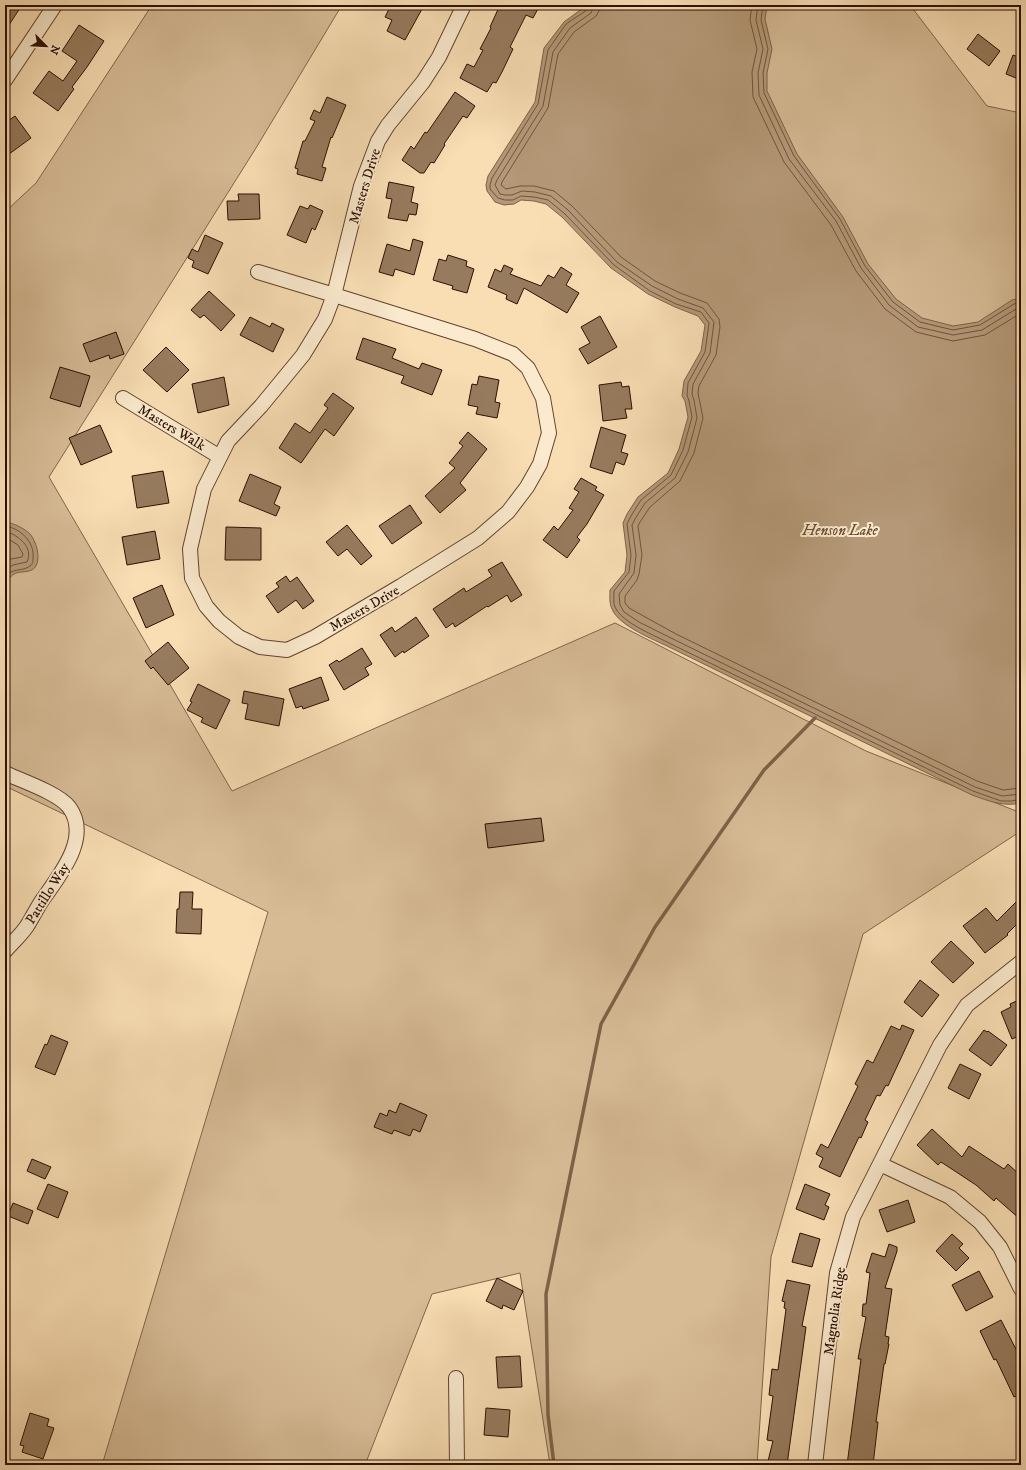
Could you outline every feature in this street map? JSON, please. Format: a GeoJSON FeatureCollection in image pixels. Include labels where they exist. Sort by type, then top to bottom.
{"type":"FeatureCollection","features":[{"type":"Feature","properties":{"kind":"street"},"geometry":{"type":"LineString","coordinates":[[5,80],[55,5]]}},
{"type":"Feature","properties":{"kind":"street","name":"Masters Drive"},"geometry":{"type":"LineString","coordinates":[[258,272],[334,295],[475,339],[513,354],[528,368],[543,398],[549,434],[540,464],[527,487],[508,512],[478,538],[401,586],[314,637],[287,650],[260,647],[239,637],[218,621],[206,606],[192,578],[190,549],[204,489],[228,441],[261,406],[303,355],[325,319],[334,295],[361,186],[378,141],[388,125],[423,82],[439,57],[464,5]]}},
{"type":"Feature","properties":{"kind":"street","name":"Masters Walk"},"geometry":{"type":"LineString","coordinates":[[123,398],[220,457]]}},
{"type":"Feature","properties":{"kind":"street","name":"Pattillo Way"},"geometry":{"type":"LineString","coordinates":[[5,773],[55,796],[68,806],[76,818],[78,831],[75,844],[60,877],[40,903],[26,926],[5,951]]}},
{"type":"Feature","properties":{"kind":"street","name":"Magnolia Ridge"},"geometry":{"type":"LineString","coordinates":[[815,1465],[837,1273],[853,1217],[940,1045],[967,1004],[1021,962]]}},
{"type":"Feature","properties":{"kind":"street"},"geometry":{"type":"LineString","coordinates":[[880,1164],[950,1197],[980,1222],[1000,1247],[1021,1289]]}},
{"type":"Feature","properties":{"kind":"street"},"geometry":{"type":"LineString","coordinates":[[456,1378],[457,1465]]}},
{"type":"Feature","properties":{"kind":"shaded area"},"geometry":{"type":"Polygon","coordinates":[[[152,5],[342,5],[256,148],[49,477],[232,791],[615,623],[866,751],[1021,813],[1021,831],[863,934],[771,1257],[757,1465],[550,1465],[520,1273],[432,1294],[365,1465],[102,1465],[268,912],[5,786],[5,212],[36,183],[152,5]]]}},
{"type":"Feature","properties":{"kind":"shaded area"},"geometry":{"type":"Polygon","coordinates":[[[767,5],[910,5],[987,106],[1021,113],[1021,304],[952,338],[900,337],[751,98],[767,5]]]}},
{"type":"Feature","properties":{"kind":"water","name":"Henson Lake"},"geometry":{"type":"Polygon","coordinates":[[[587,5],[767,5],[765,19],[772,49],[767,73],[767,91],[797,154],[843,217],[868,264],[896,299],[922,318],[953,326],[978,322],[1012,300],[1021,298],[1021,803],[1002,804],[972,795],[646,636],[622,621],[612,609],[610,602],[610,590],[625,572],[627,555],[623,523],[638,497],[668,473],[679,449],[688,417],[685,401],[682,396],[684,381],[701,351],[705,325],[698,316],[648,294],[611,268],[562,217],[546,204],[521,200],[514,204],[504,205],[495,202],[487,191],[486,185],[488,176],[535,102],[544,48],[564,22],[587,5]]]}},
{"type":"Feature","properties":{"kind":"water"},"geometry":{"type":"Polygon","coordinates":[[[5,522],[18,526],[30,534],[36,545],[38,558],[36,566],[32,570],[14,574],[5,584],[5,522]]]}},
{"type":"Feature","properties":{"kind":"building"},"geometry":{"type":"Polygon","coordinates":[[[5,5],[22,5],[5,31],[5,5]]]}},
{"type":"Feature","properties":{"kind":"building"},"geometry":{"type":"Polygon","coordinates":[[[391,5],[414,5],[422,9],[405,40],[387,31],[392,20],[385,17],[391,5]]]}},
{"type":"Feature","properties":{"kind":"building"},"geometry":{"type":"Polygon","coordinates":[[[500,5],[540,5],[533,18],[526,15],[510,47],[513,49],[502,72],[496,83],[493,82],[487,92],[460,78],[467,64],[474,67],[483,50],[480,49],[491,28],[490,27],[500,5]]]}},
{"type":"Feature","properties":{"kind":"building"},"geometry":{"type":"Polygon","coordinates":[[[79,25],[104,41],[72,87],[74,89],[58,111],[33,93],[49,71],[63,81],[77,61],[62,51],[79,25]]]}},
{"type":"Feature","properties":{"kind":"building"},"geometry":{"type":"Polygon","coordinates":[[[978,34],[1000,51],[989,66],[967,49],[978,34]]]}},
{"type":"Feature","properties":{"kind":"building"},"geometry":{"type":"Polygon","coordinates":[[[1013,55],[1021,58],[1021,80],[1006,74],[1013,55]]]}},
{"type":"Feature","properties":{"kind":"building"},"geometry":{"type":"Polygon","coordinates":[[[455,92],[475,106],[467,118],[463,116],[444,144],[445,145],[434,163],[431,162],[424,173],[420,173],[402,160],[411,146],[414,149],[425,132],[427,133],[455,92]]]}},
{"type":"Feature","properties":{"kind":"building"},"geometry":{"type":"Polygon","coordinates":[[[327,97],[346,105],[332,138],[331,137],[322,167],[326,168],[322,181],[297,174],[298,169],[295,168],[303,141],[305,141],[315,121],[310,119],[314,110],[320,113],[327,97]]]}},
{"type":"Feature","properties":{"kind":"building"},"geometry":{"type":"Polygon","coordinates":[[[15,116],[31,138],[5,157],[5,123],[15,116]]]}},
{"type":"Feature","properties":{"kind":"building"},"geometry":{"type":"Polygon","coordinates":[[[389,182],[414,187],[411,202],[418,204],[416,215],[409,214],[407,221],[388,218],[392,199],[386,198],[389,182]]]}},
{"type":"Feature","properties":{"kind":"building"},"geometry":{"type":"Polygon","coordinates":[[[238,194],[259,194],[260,219],[228,220],[227,201],[239,201],[238,194]]]}},
{"type":"Feature","properties":{"kind":"building"},"geometry":{"type":"Polygon","coordinates":[[[310,205],[323,211],[315,230],[312,228],[306,243],[287,235],[300,206],[308,209],[310,205]]]}},
{"type":"Feature","properties":{"kind":"building"},"geometry":{"type":"Polygon","coordinates":[[[205,235],[223,243],[208,274],[192,267],[194,261],[188,258],[192,249],[198,252],[205,235]]]}},
{"type":"Feature","properties":{"kind":"building"},"geometry":{"type":"Polygon","coordinates":[[[413,239],[423,242],[414,275],[395,269],[393,276],[379,272],[387,244],[410,251],[413,239]]]}},
{"type":"Feature","properties":{"kind":"building"},"geometry":{"type":"Polygon","coordinates":[[[448,255],[467,261],[466,266],[474,269],[467,293],[452,289],[453,286],[433,280],[439,259],[446,261],[448,255]]]}},
{"type":"Feature","properties":{"kind":"building"},"geometry":{"type":"Polygon","coordinates":[[[504,265],[513,269],[510,274],[541,286],[548,275],[554,278],[561,267],[572,274],[566,285],[579,293],[567,313],[524,288],[517,304],[506,299],[507,295],[488,287],[495,269],[501,272],[504,265]]]}},
{"type":"Feature","properties":{"kind":"building"},"geometry":{"type":"Polygon","coordinates":[[[209,291],[235,315],[221,331],[204,315],[200,318],[191,310],[209,291]]]}},
{"type":"Feature","properties":{"kind":"building"},"geometry":{"type":"Polygon","coordinates":[[[600,316],[617,347],[588,364],[579,349],[590,343],[581,327],[600,316]]]}},
{"type":"Feature","properties":{"kind":"building"},"geometry":{"type":"Polygon","coordinates":[[[250,317],[270,327],[272,323],[284,329],[273,352],[240,335],[250,317]]]}},
{"type":"Feature","properties":{"kind":"building"},"geometry":{"type":"Polygon","coordinates":[[[116,332],[124,354],[110,359],[109,355],[90,362],[83,344],[116,332]]]}},
{"type":"Feature","properties":{"kind":"building"},"geometry":{"type":"Polygon","coordinates":[[[363,338],[396,349],[392,358],[419,369],[422,363],[442,370],[432,395],[401,383],[404,376],[356,359],[363,338]]]}},
{"type":"Feature","properties":{"kind":"building"},"geometry":{"type":"Polygon","coordinates":[[[166,347],[189,370],[167,392],[143,370],[166,347]]]}},
{"type":"Feature","properties":{"kind":"building"},"geometry":{"type":"Polygon","coordinates":[[[60,367],[90,376],[80,407],[50,398],[60,367]]]}},
{"type":"Feature","properties":{"kind":"building"},"geometry":{"type":"Polygon","coordinates":[[[479,376],[499,380],[495,402],[500,403],[497,418],[476,414],[478,407],[468,405],[472,384],[477,385],[479,376]]]}},
{"type":"Feature","properties":{"kind":"building"},"geometry":{"type":"Polygon","coordinates":[[[224,377],[229,405],[198,413],[192,384],[224,377]]]}},
{"type":"Feature","properties":{"kind":"building"},"geometry":{"type":"Polygon","coordinates":[[[621,382],[622,387],[629,386],[632,409],[625,409],[627,418],[603,421],[599,385],[621,382]]]}},
{"type":"Feature","properties":{"kind":"building"},"geometry":{"type":"Polygon","coordinates":[[[333,393],[354,408],[334,436],[325,429],[301,463],[279,448],[295,423],[310,433],[328,408],[324,405],[333,393]]]}},
{"type":"Feature","properties":{"kind":"building"},"geometry":{"type":"Polygon","coordinates":[[[100,425],[112,452],[81,465],[69,438],[100,425]]]}},
{"type":"Feature","properties":{"kind":"building"},"geometry":{"type":"Polygon","coordinates":[[[601,427],[626,435],[621,452],[628,454],[624,465],[616,462],[612,474],[590,467],[601,427]]]}},
{"type":"Feature","properties":{"kind":"building"},"geometry":{"type":"Polygon","coordinates":[[[468,432],[487,449],[460,483],[466,490],[440,513],[425,496],[455,468],[449,463],[463,446],[459,443],[468,432]]]}},
{"type":"Feature","properties":{"kind":"building"},"geometry":{"type":"Polygon","coordinates":[[[163,471],[169,503],[137,508],[132,476],[163,471]]]}},
{"type":"Feature","properties":{"kind":"building"},"geometry":{"type":"Polygon","coordinates":[[[250,474],[281,487],[274,504],[280,507],[276,516],[239,501],[250,474]]]}},
{"type":"Feature","properties":{"kind":"building"},"geometry":{"type":"Polygon","coordinates":[[[581,478],[597,487],[595,490],[604,495],[587,524],[577,537],[580,540],[567,558],[543,540],[554,526],[558,530],[573,510],[569,508],[579,492],[574,489],[581,478]]]}},
{"type":"Feature","properties":{"kind":"building"},"geometry":{"type":"Polygon","coordinates":[[[410,505],[422,523],[392,544],[379,526],[410,505]]]}},
{"type":"Feature","properties":{"kind":"building"},"geometry":{"type":"Polygon","coordinates":[[[347,525],[372,556],[361,565],[347,549],[338,556],[326,542],[347,525]]]}},
{"type":"Feature","properties":{"kind":"building"},"geometry":{"type":"Polygon","coordinates":[[[226,527],[261,528],[261,560],[225,560],[226,527]]]}},
{"type":"Feature","properties":{"kind":"building"},"geometry":{"type":"Polygon","coordinates":[[[155,531],[160,559],[127,565],[122,537],[155,531]]]}},
{"type":"Feature","properties":{"kind":"building"},"geometry":{"type":"Polygon","coordinates":[[[502,562],[522,595],[511,602],[507,595],[455,627],[453,623],[446,628],[433,609],[464,588],[466,592],[492,576],[488,570],[502,562]]]}},
{"type":"Feature","properties":{"kind":"building"},"geometry":{"type":"Polygon","coordinates":[[[286,576],[290,582],[297,577],[314,601],[303,609],[296,600],[278,613],[266,596],[279,587],[276,583],[286,576]]]}},
{"type":"Feature","properties":{"kind":"building"},"geometry":{"type":"Polygon","coordinates":[[[162,585],[174,615],[146,628],[133,598],[162,585]]]}},
{"type":"Feature","properties":{"kind":"building"},"geometry":{"type":"Polygon","coordinates":[[[416,617],[429,636],[404,653],[403,651],[395,657],[380,635],[392,627],[395,632],[416,617]]]}},
{"type":"Feature","properties":{"kind":"building"},"geometry":{"type":"Polygon","coordinates":[[[168,642],[189,668],[168,685],[153,667],[151,669],[145,661],[168,642]]]}},
{"type":"Feature","properties":{"kind":"building"},"geometry":{"type":"Polygon","coordinates":[[[362,648],[372,664],[365,668],[369,675],[344,690],[329,665],[337,660],[339,662],[362,648]]]}},
{"type":"Feature","properties":{"kind":"building"},"geometry":{"type":"Polygon","coordinates":[[[321,677],[329,700],[303,709],[302,706],[296,708],[289,689],[321,677]]]}},
{"type":"Feature","properties":{"kind":"building"},"geometry":{"type":"Polygon","coordinates":[[[198,684],[230,700],[216,729],[201,722],[203,718],[187,710],[192,702],[190,701],[198,684]]]}},
{"type":"Feature","properties":{"kind":"building"},"geometry":{"type":"Polygon","coordinates":[[[244,691],[284,699],[279,726],[245,719],[248,704],[242,703],[244,691]]]}},
{"type":"Feature","properties":{"kind":"building"},"geometry":{"type":"Polygon","coordinates":[[[541,818],[544,841],[488,848],[485,824],[541,818]]]}},
{"type":"Feature","properties":{"kind":"building"},"geometry":{"type":"Polygon","coordinates":[[[180,892],[193,892],[192,909],[202,909],[201,934],[176,933],[177,909],[179,909],[180,892]]]}},
{"type":"Feature","properties":{"kind":"building"},"geometry":{"type":"Polygon","coordinates":[[[1021,897],[1021,920],[1007,934],[1008,935],[985,953],[963,926],[986,908],[997,921],[1021,897]]]}},
{"type":"Feature","properties":{"kind":"building"},"geometry":{"type":"Polygon","coordinates":[[[951,941],[974,963],[953,983],[931,962],[951,941]]]}},
{"type":"Feature","properties":{"kind":"building"},"geometry":{"type":"Polygon","coordinates":[[[920,980],[939,995],[922,1017],[904,1002],[920,980]]]}},
{"type":"Feature","properties":{"kind":"building"},"geometry":{"type":"Polygon","coordinates":[[[1021,999],[1021,1035],[1012,1039],[1001,1012],[1011,1007],[1010,1004],[1021,999]]]}},
{"type":"Feature","properties":{"kind":"building"},"geometry":{"type":"Polygon","coordinates":[[[902,1025],[914,1030],[888,1086],[886,1085],[880,1096],[877,1095],[865,1120],[868,1122],[861,1138],[859,1137],[840,1177],[819,1167],[823,1158],[816,1154],[821,1144],[828,1148],[858,1086],[855,1084],[867,1060],[873,1063],[891,1026],[900,1030],[902,1025]]]}},
{"type":"Feature","properties":{"kind":"building"},"geometry":{"type":"Polygon","coordinates":[[[984,1030],[987,1032],[988,1031],[1007,1045],[991,1066],[969,1050],[984,1030]]]}},
{"type":"Feature","properties":{"kind":"building"},"geometry":{"type":"Polygon","coordinates":[[[51,1035],[68,1042],[55,1075],[35,1067],[45,1044],[47,1045],[51,1035]]]}},
{"type":"Feature","properties":{"kind":"building"},"geometry":{"type":"Polygon","coordinates":[[[960,1064],[981,1074],[969,1099],[948,1088],[960,1064]]]}},
{"type":"Feature","properties":{"kind":"building"},"geometry":{"type":"Polygon","coordinates":[[[400,1103],[427,1115],[420,1132],[413,1129],[410,1136],[394,1130],[392,1134],[374,1127],[380,1113],[387,1116],[389,1110],[396,1113],[400,1103]]]}},
{"type":"Feature","properties":{"kind":"building"},"geometry":{"type":"Polygon","coordinates":[[[932,1129],[962,1157],[969,1146],[1004,1169],[1008,1164],[1021,1176],[1021,1220],[996,1198],[994,1201],[976,1185],[941,1162],[938,1165],[917,1145],[932,1129]]]}},
{"type":"Feature","properties":{"kind":"building"},"geometry":{"type":"Polygon","coordinates":[[[32,1159],[51,1167],[45,1179],[27,1171],[32,1159]]]}},
{"type":"Feature","properties":{"kind":"building"},"geometry":{"type":"Polygon","coordinates":[[[48,1184],[68,1192],[58,1218],[37,1209],[48,1184]]]}},
{"type":"Feature","properties":{"kind":"building"},"geometry":{"type":"Polygon","coordinates":[[[805,1184],[830,1194],[825,1205],[829,1207],[824,1220],[796,1209],[805,1184]]]}},
{"type":"Feature","properties":{"kind":"building"},"geometry":{"type":"Polygon","coordinates":[[[908,1200],[915,1222],[887,1232],[879,1210],[908,1200]]]}},
{"type":"Feature","properties":{"kind":"building"},"geometry":{"type":"Polygon","coordinates":[[[13,1203],[33,1211],[28,1224],[8,1216],[13,1203]]]}},
{"type":"Feature","properties":{"kind":"building"},"geometry":{"type":"Polygon","coordinates":[[[800,1233],[820,1239],[812,1267],[792,1262],[800,1233]]]}},
{"type":"Feature","properties":{"kind":"building"},"geometry":{"type":"Polygon","coordinates":[[[952,1234],[963,1244],[959,1248],[969,1258],[956,1271],[936,1251],[952,1234]]]}},
{"type":"Feature","properties":{"kind":"building"},"geometry":{"type":"Polygon","coordinates":[[[889,1244],[897,1247],[897,1251],[885,1288],[892,1289],[885,1336],[889,1337],[889,1344],[884,1364],[876,1422],[878,1422],[873,1465],[847,1465],[861,1359],[858,1359],[866,1317],[862,1316],[863,1304],[866,1304],[870,1273],[866,1272],[872,1253],[885,1257],[889,1244]]]}},
{"type":"Feature","properties":{"kind":"building"},"geometry":{"type":"Polygon","coordinates":[[[979,1271],[993,1297],[966,1311],[952,1285],[979,1271]]]}},
{"type":"Feature","properties":{"kind":"building"},"geometry":{"type":"Polygon","coordinates":[[[497,1278],[523,1291],[514,1310],[503,1305],[502,1309],[486,1301],[497,1278]]]}},
{"type":"Feature","properties":{"kind":"building"},"geometry":{"type":"Polygon","coordinates":[[[787,1280],[810,1285],[802,1326],[806,1327],[787,1465],[767,1465],[773,1441],[767,1440],[773,1396],[769,1395],[772,1369],[778,1370],[786,1309],[784,1308],[785,1302],[782,1301],[787,1280]]]}},
{"type":"Feature","properties":{"kind":"building"},"geometry":{"type":"Polygon","coordinates":[[[1001,1320],[1021,1359],[1021,1394],[1014,1397],[996,1359],[994,1360],[980,1331],[1001,1320]]]}},
{"type":"Feature","properties":{"kind":"building"},"geometry":{"type":"Polygon","coordinates":[[[520,1356],[522,1387],[498,1388],[496,1357],[520,1356]]]}},
{"type":"Feature","properties":{"kind":"building"},"geometry":{"type":"Polygon","coordinates":[[[486,1408],[510,1410],[508,1437],[484,1435],[486,1408]]]}},
{"type":"Feature","properties":{"kind":"building"},"geometry":{"type":"Polygon","coordinates":[[[30,1413],[49,1419],[47,1426],[54,1428],[43,1459],[22,1452],[24,1446],[20,1445],[30,1413]]]}},
{"type":"Feature","properties":{"kind":"waterway"},"geometry":{"type":"LineString","coordinates":[[554,1465],[548,1415],[546,1294],[601,1024],[655,927],[764,770],[815,718]]}}]}
